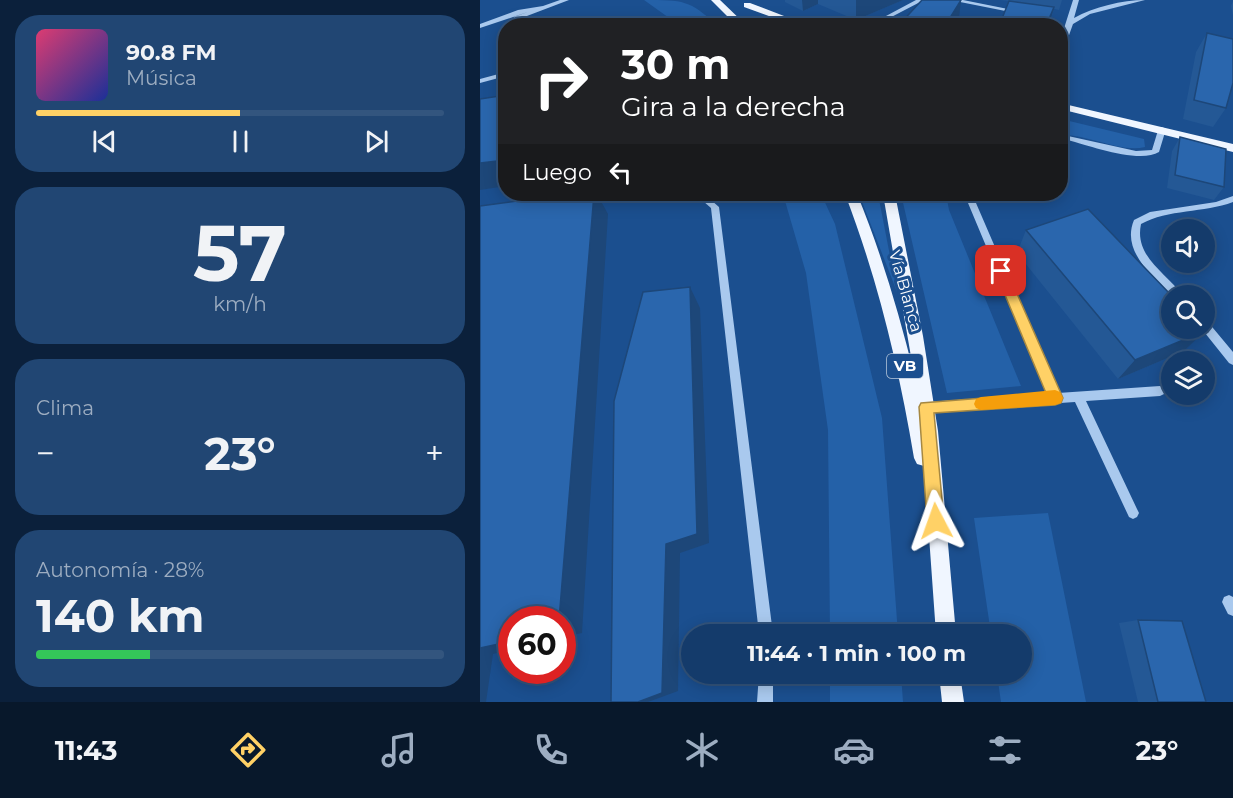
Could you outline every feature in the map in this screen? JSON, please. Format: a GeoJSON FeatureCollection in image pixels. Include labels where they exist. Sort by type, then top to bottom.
{"type":"FeatureCollection","features":[{"type":"Feature","properties":{"kind":"main road"},"geometry":{"type":"LineString","coordinates":[[715,0],[734,18]]}},
{"type":"Feature","properties":{"kind":"main road"},"geometry":{"type":"LineString","coordinates":[[735,0],[784,18]]}},
{"type":"Feature","properties":{"kind":"main road"},"geometry":{"type":"LineString","coordinates":[[747,5],[767,18]]}},
{"type":"Feature","properties":{"kind":"main road"},"geometry":{"type":"LineString","coordinates":[[1068,104],[1233,148]]}},
{"type":"Feature","properties":{"kind":"main road"},"geometry":{"type":"LineString","coordinates":[[1068,107],[1098,113]]}},
{"type":"Feature","properties":{"kind":"main road","name":"Vía Blanca"},"geometry":{"type":"LineString","coordinates":[[853,201],[890,306],[909,383],[937,544]]}},
{"type":"Feature","properties":{"kind":"main road","name":"Vía Blanca"},"geometry":{"type":"LineString","coordinates":[[890,201],[916,336],[926,407],[945,624]]}},
{"type":"Feature","properties":{"kind":"main road"},"geometry":{"type":"LineString","coordinates":[[951,684],[953,702]]}},
{"type":"Feature","properties":{"kind":"street"},"geometry":{"type":"LineString","coordinates":[[516,18],[566,0]]}},
{"type":"Feature","properties":{"kind":"street"},"geometry":{"type":"LineString","coordinates":[[886,18],[921,0]]}},
{"type":"Feature","properties":{"kind":"street"},"geometry":{"type":"LineString","coordinates":[[953,0],[1028,13]]}},
{"type":"Feature","properties":{"kind":"street"},"geometry":{"type":"LineString","coordinates":[[1068,29],[1076,0]]}},
{"type":"Feature","properties":{"kind":"street"},"geometry":{"type":"LineString","coordinates":[[1070,23],[1088,13],[1142,0]]}},
{"type":"Feature","properties":{"kind":"street"},"geometry":{"type":"LineString","coordinates":[[501,18],[520,11],[542,8]]}},
{"type":"Feature","properties":{"kind":"street"},"geometry":{"type":"LineString","coordinates":[[480,26],[498,19]]}},
{"type":"Feature","properties":{"kind":"street"},"geometry":{"type":"LineString","coordinates":[[480,81],[498,77]]}},
{"type":"Feature","properties":{"kind":"street"},"geometry":{"type":"LineString","coordinates":[[1068,138],[1136,154],[1145,154],[1155,152],[1161,129]]}},
{"type":"Feature","properties":{"kind":"street"},"geometry":{"type":"LineString","coordinates":[[1168,285],[1137,250],[1132,233],[1137,222],[1150,215],[1217,205],[1233,198]]}},
{"type":"Feature","properties":{"kind":"street"},"geometry":{"type":"LineString","coordinates":[[708,201],[716,207],[765,624]]}},
{"type":"Feature","properties":{"kind":"street"},"geometry":{"type":"LineString","coordinates":[[972,201],[1055,398]]}},
{"type":"Feature","properties":{"kind":"street"},"geometry":{"type":"LineString","coordinates":[[1215,338],[1233,360]]}},
{"type":"Feature","properties":{"kind":"street"},"geometry":{"type":"LineString","coordinates":[[926,407],[1160,391]]}},
{"type":"Feature","properties":{"kind":"street"},"geometry":{"type":"LineString","coordinates":[[1078,397],[1133,513]]}},
{"type":"Feature","properties":{"kind":"street"},"geometry":{"type":"LineString","coordinates":[[765,702],[766,684]]}},
{"type":"Feature","properties":{"kind":"shaded area"},"geometry":{"type":"Polygon","coordinates":[[[644,0],[685,3],[708,18],[669,18],[644,0]]]}},
{"type":"Feature","properties":{"kind":"shaded area"},"geometry":{"type":"Polygon","coordinates":[[[1068,121],[1144,139],[1145,147],[1125,148],[1068,135],[1068,121]]]}},
{"type":"Feature","properties":{"kind":"shaded area"},"geometry":{"type":"Polygon","coordinates":[[[785,201],[824,201],[835,224],[882,418],[897,624],[830,624],[828,430],[806,273],[785,201]]]}},
{"type":"Feature","properties":{"kind":"shaded area"},"geometry":{"type":"Polygon","coordinates":[[[862,201],[879,201],[897,292],[862,201]]]}},
{"type":"Feature","properties":{"kind":"shaded area"},"geometry":{"type":"Polygon","coordinates":[[[903,201],[947,201],[1021,386],[947,393],[903,201]]]}},
{"type":"Feature","properties":{"kind":"shaded area"},"geometry":{"type":"Polygon","coordinates":[[[1048,513],[1086,702],[1001,702],[998,684],[1032,684],[1032,624],[990,624],[974,518],[1048,513]]]}},
{"type":"Feature","properties":{"kind":"shaded area"},"geometry":{"type":"Polygon","coordinates":[[[830,684],[902,684],[903,702],[830,702],[830,684]]]}},
{"type":"Feature","properties":{"kind":"building"},"geometry":{"type":"Polygon","coordinates":[[[922,0],[961,0],[950,18],[905,18],[922,0]]]}},
{"type":"Feature","properties":{"kind":"building"},"geometry":{"type":"Polygon","coordinates":[[[1009,1],[1054,7],[1049,18],[1002,18],[1009,1]]]}},
{"type":"Feature","properties":{"kind":"building"},"geometry":{"type":"Polygon","coordinates":[[[1207,33],[1233,39],[1233,83],[1226,108],[1194,100],[1207,33]]]}},
{"type":"Feature","properties":{"kind":"building"},"geometry":{"type":"Polygon","coordinates":[[[498,96],[498,161],[480,163],[480,99],[498,96]]]}},
{"type":"Feature","properties":{"kind":"building"},"geometry":{"type":"Polygon","coordinates":[[[1180,137],[1226,149],[1224,187],[1175,175],[1180,137]]]}},
{"type":"Feature","properties":{"kind":"building"},"geometry":{"type":"Polygon","coordinates":[[[517,201],[593,201],[560,606],[498,606],[498,644],[480,648],[480,206],[517,201]]]}},
{"type":"Feature","properties":{"kind":"building"},"geometry":{"type":"Polygon","coordinates":[[[1088,209],[1161,285],[1161,339],[1186,339],[1135,360],[1026,230],[1088,209]]]}},
{"type":"Feature","properties":{"kind":"building"},"geometry":{"type":"Polygon","coordinates":[[[690,287],[697,534],[666,544],[662,693],[638,702],[611,702],[614,401],[643,292],[690,287]]]}},
{"type":"Feature","properties":{"kind":"building"},"geometry":{"type":"Polygon","coordinates":[[[1138,620],[1182,621],[1206,702],[1158,702],[1138,620]]]}},
{"type":"Feature","properties":{"kind":"slow traffic"},"geometry":{"type":"LineString","coordinates":[[981,404],[1055,397]]}},
{"type":"Feature","properties":{"kind":"route"},"geometry":{"type":"LineString","coordinates":[[936,521],[930,430],[926,407],[1055,398],[1001,271]]}}]}
